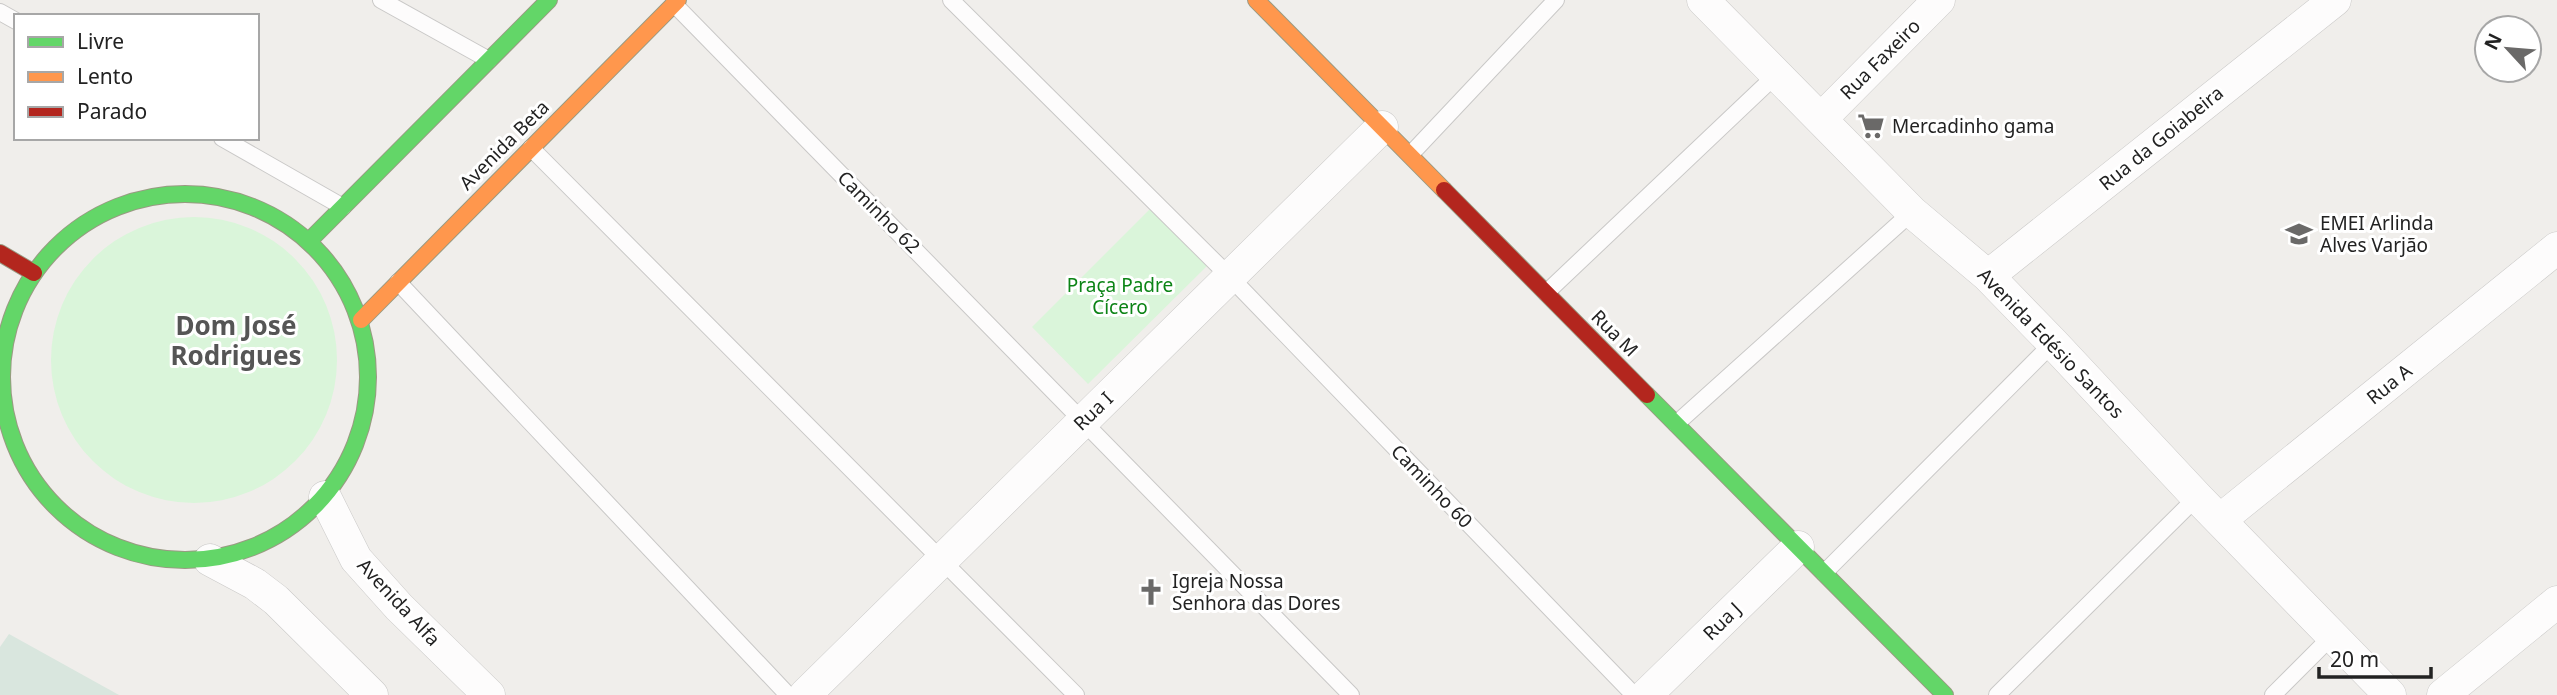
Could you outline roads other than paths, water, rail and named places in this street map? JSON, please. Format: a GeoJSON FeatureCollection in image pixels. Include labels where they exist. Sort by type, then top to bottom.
{"type":"FeatureCollection","features":[{"type":"Feature","properties":{"kind":"street"},"geometry":{"type":"LineString","coordinates":[[310,240],[549,0]]}},
{"type":"Feature","properties":{"kind":"street","name":"Rua M"},"geometry":{"type":"LineString","coordinates":[[1256,0],[1945,695]]}},
{"type":"Feature","properties":{"kind":"street","name":"Avenida Edésio Santos"},"geometry":{"type":"LineString","coordinates":[[1703,0],[1912,212],[1988,276],[2196,497],[2390,695]]}},
{"type":"Feature","properties":{"kind":"street","name":"Rua Faxeiro"},"geometry":{"type":"LineString","coordinates":[[1821,119],[1939,0]]}},
{"type":"Feature","properties":{"kind":"street","name":"Rua da Goiabeira"},"geometry":{"type":"LineString","coordinates":[[1988,276],[2334,0]]}},
{"type":"Feature","properties":{"kind":"street","name":"Avenida Beta"},"geometry":{"type":"LineString","coordinates":[[361,320],[676,2]]}},
{"type":"Feature","properties":{"kind":"street","name":"Rua I"},"geometry":{"type":"LineString","coordinates":[[804,695],[1382,127]]}},
{"type":"Feature","properties":{"kind":"street"},"geometry":{"type":"LineString","coordinates":[[197,193],[257,207],[310,240],[341,277],[361,320],[370,366],[366,413],[351,458],[325,497],[273,540],[209,560],[163,561],[119,550],[78,528],[44,497],[19,458],[5,414],[1,368],[11,318],[34,273],[78,228],[134,200],[197,193]]}},
{"type":"Feature","properties":{"kind":"street","name":"Rua A"},"geometry":{"type":"LineString","coordinates":[[2220,520],[2557,248]]}},
{"type":"Feature","properties":{"kind":"street"},"geometry":{"type":"LineString","coordinates":[[0,253],[34,273]]}},
{"type":"Feature","properties":{"kind":"street","name":"Avenida Alfa"},"geometry":{"type":"LineString","coordinates":[[325,497],[356,559],[399,607],[489,695]]}},
{"type":"Feature","properties":{"kind":"street","name":"Rua J"},"geometry":{"type":"LineString","coordinates":[[1646,695],[1798,547]]}},
{"type":"Feature","properties":{"kind":"street"},"geometry":{"type":"LineString","coordinates":[[209,560],[255,584],[276,600],[372,695]]}},
{"type":"Feature","properties":{"kind":"street"},"geometry":{"type":"LineString","coordinates":[[2443,695],[2557,603]]}},
{"type":"Feature","properties":{"kind":"lane"},"geometry":{"type":"LineString","coordinates":[[381,0],[489,60]]}},
{"type":"Feature","properties":{"kind":"lane","name":"Caminho 60"},"geometry":{"type":"LineString","coordinates":[[951,0],[1230,277],[1634,695]]}},
{"type":"Feature","properties":{"kind":"lane"},"geometry":{"type":"LineString","coordinates":[[1268,12],[1282,0]]}},
{"type":"Feature","properties":{"kind":"lane"},"geometry":{"type":"LineString","coordinates":[[1410,156],[1556,0]]}},
{"type":"Feature","properties":{"kind":"lane","name":"Caminho 62"},"geometry":{"type":"LineString","coordinates":[[676,2],[1351,695]]}},
{"type":"Feature","properties":{"kind":"lane"},"geometry":{"type":"LineString","coordinates":[[1546,293],[1776,75]]}},
{"type":"Feature","properties":{"kind":"lane"},"geometry":{"type":"LineString","coordinates":[[226,140],[343,207]]}},
{"type":"Feature","properties":{"kind":"lane"},"geometry":{"type":"LineString","coordinates":[[531,148],[1076,695]]}},
{"type":"Feature","properties":{"kind":"lane"},"geometry":{"type":"LineString","coordinates":[[1676,424],[1912,212]]}},
{"type":"Feature","properties":{"kind":"lane"},"geometry":{"type":"LineString","coordinates":[[398,282],[788,695]]}},
{"type":"Feature","properties":{"kind":"lane"},"geometry":{"type":"LineString","coordinates":[[1824,573],[2053,343]]}},
{"type":"Feature","properties":{"kind":"lane"},"geometry":{"type":"LineString","coordinates":[[1997,695],[2196,497]]}},
{"type":"Feature","properties":{"kind":"lane"},"geometry":{"type":"LineString","coordinates":[[2273,695],[2333,635]]}},
{"type":"Feature","properties":{"kind":"place","name":"Mercadinho gama"},"geometry":{"type":"Point","coordinates":[1871,126]}},
{"type":"Feature","properties":{"kind":"place","name":"EMEI Arlinda Alves Varjão"},"geometry":{"type":"Point","coordinates":[2299,234]}},
{"type":"Feature","properties":{"kind":"place","name":"Igreja Nossa Senhora das Dores"},"geometry":{"type":"Point","coordinates":[1151,592]}},
{"type":"Feature","properties":{"kind":"district","name":"Dom José Rodrigues"},"geometry":{"type":"Point","coordinates":[236,340]}},
{"type":"Feature","properties":{"kind":"park label","name":"Praça Padre Cícero"},"geometry":{"type":"Point","coordinates":[1120,296]}}]}
